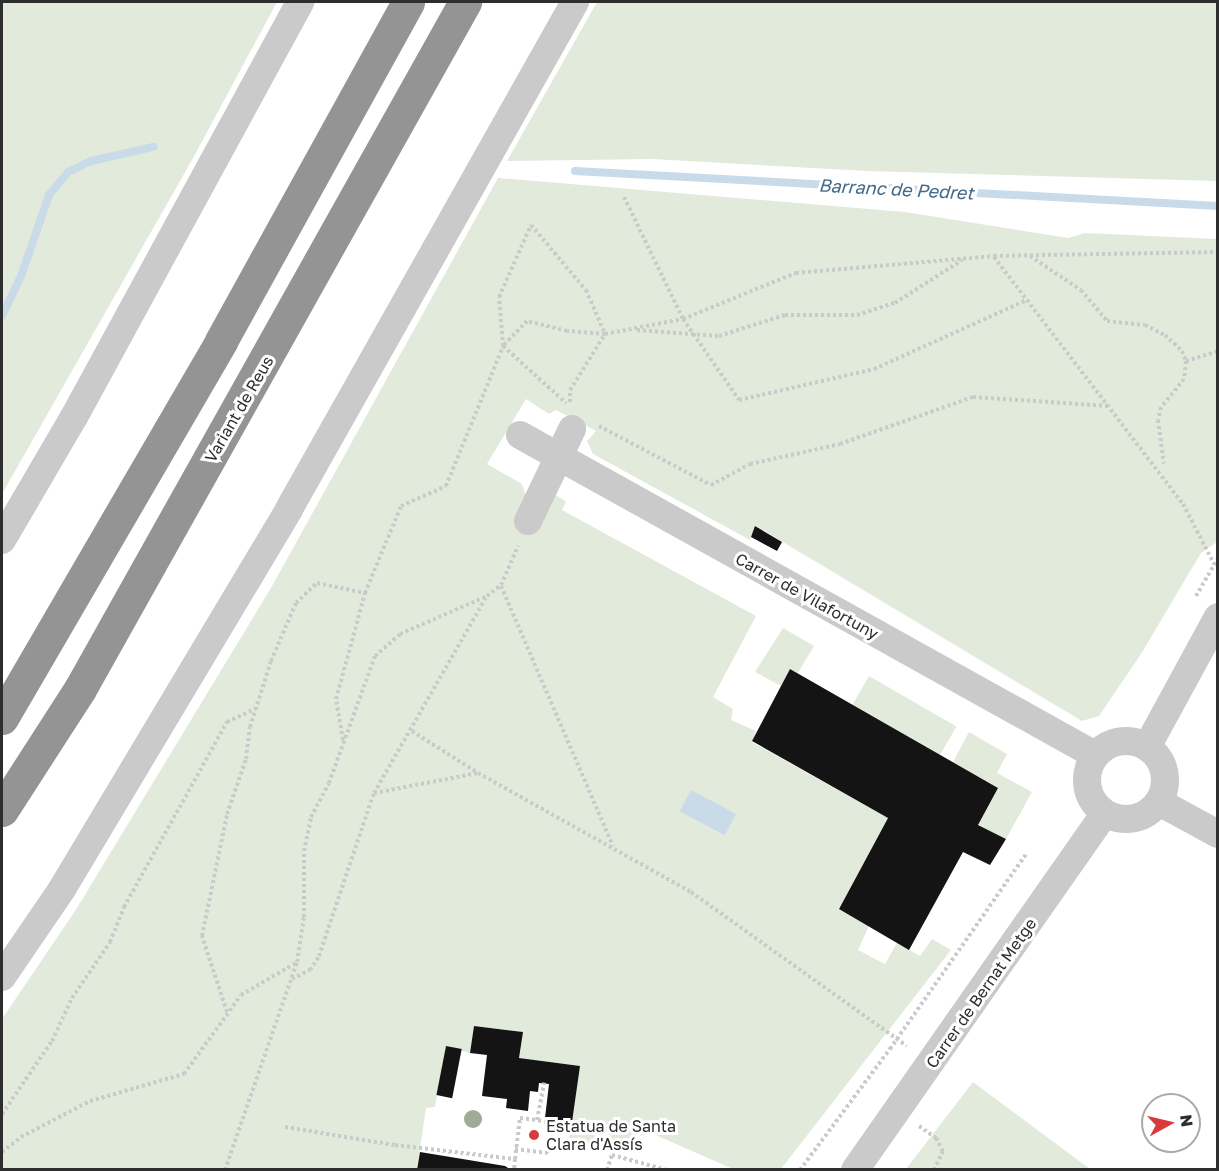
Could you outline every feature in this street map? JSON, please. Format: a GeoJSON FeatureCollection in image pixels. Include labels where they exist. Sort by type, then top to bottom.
{"type":"FeatureCollection","features":[{"type":"Feature","properties":{"kind":"highway"},"geometry":{"type":"LineString","coordinates":[[2,718],[215,351],[408,2]]}},
{"type":"Feature","properties":{"kind":"highway","name":"Variant de Reus"},"geometry":{"type":"LineString","coordinates":[[2,810],[80,689],[465,2]]}},
{"type":"Feature","properties":{"kind":"highway"},"geometry":{"type":"LineString","coordinates":[[2,825],[80,689]]}},
{"type":"Feature","properties":{"kind":"street"},"geometry":{"type":"LineString","coordinates":[[2,540],[74,417],[300,2]]}},
{"type":"Feature","properties":{"kind":"street"},"geometry":{"type":"LineString","coordinates":[[2,976],[62,889],[289,509],[575,2]]}},
{"type":"Feature","properties":{"kind":"street"},"geometry":{"type":"LineString","coordinates":[[528,521],[559,457],[580,425]]}},
{"type":"Feature","properties":{"kind":"street","name":"Carrer de Vilafortuny"},"geometry":{"type":"LineString","coordinates":[[520,435],[1095,755]]}},
{"type":"Feature","properties":{"kind":"street"},"geometry":{"type":"LineString","coordinates":[[1147,747],[1218,617]]}},
{"type":"Feature","properties":{"kind":"street"},"geometry":{"type":"LineString","coordinates":[[1125,741],[1147,747],[1163,766],[1165,790],[1160,802],[1146,814],[1129,820],[1104,814],[1089,793],[1086,780],[1095,755],[1114,742],[1125,741]]}},
{"type":"Feature","properties":{"kind":"street"},"geometry":{"type":"LineString","coordinates":[[1160,802],[1218,834]]}},
{"type":"Feature","properties":{"kind":"street","name":"Carrer de Bernat Metge"},"geometry":{"type":"LineString","coordinates":[[855,1170],[931,1067],[1104,814]]}},
{"type":"Feature","properties":{"kind":"path"},"geometry":{"type":"LineString","coordinates":[[624,197],[683,319],[739,400],[874,369],[1027,300]]}},
{"type":"Feature","properties":{"kind":"path"},"geometry":{"type":"LineString","coordinates":[[531,225],[586,290],[606,334],[570,390],[570,407],[503,346],[499,297],[531,225]]}},
{"type":"Feature","properties":{"kind":"path"},"geometry":{"type":"LineString","coordinates":[[343,740],[336,699],[365,593],[401,506],[446,486],[503,346],[527,321],[567,331],[606,334],[683,319],[796,273],[994,256],[1218,252]]}},
{"type":"Feature","properties":{"kind":"path"},"geometry":{"type":"LineString","coordinates":[[994,256],[1183,504],[1214,564]]}},
{"type":"Feature","properties":{"kind":"path"},"geometry":{"type":"LineString","coordinates":[[1030,256],[1081,290],[1107,321],[1136,322],[1161,332],[1182,351],[1186,361],[1181,386],[1160,412],[1157,430],[1164,464]]}},
{"type":"Feature","properties":{"kind":"path"},"geometry":{"type":"LineString","coordinates":[[632,329],[695,337],[719,336],[785,315],[857,315],[895,303],[962,259]]}},
{"type":"Feature","properties":{"kind":"path"},"geometry":{"type":"LineString","coordinates":[[1186,361],[1218,351]]}},
{"type":"Feature","properties":{"kind":"path"},"geometry":{"type":"LineString","coordinates":[[580,425],[711,485],[750,464],[840,444],[973,397],[1108,406]]}},
{"type":"Feature","properties":{"kind":"path"},"geometry":{"type":"LineString","coordinates":[[225,1170],[297,962],[304,917],[307,834],[375,656],[391,639],[486,596],[501,585],[528,521]]}},
{"type":"Feature","properties":{"kind":"path"},"geometry":{"type":"LineString","coordinates":[[227,1012],[202,936],[227,814],[246,759],[255,709],[271,661],[296,603],[317,583],[365,593]]}},
{"type":"Feature","properties":{"kind":"path"},"geometry":{"type":"LineString","coordinates":[[501,585],[614,847]]}},
{"type":"Feature","properties":{"kind":"path"},"geometry":{"type":"LineString","coordinates":[[291,980],[310,970],[319,956],[374,793],[412,731],[486,596]]}},
{"type":"Feature","properties":{"kind":"path"},"geometry":{"type":"LineString","coordinates":[[2,1114],[52,1041],[72,998],[110,942],[124,907],[153,861],[227,722],[255,709]]}},
{"type":"Feature","properties":{"kind":"path"},"geometry":{"type":"LineString","coordinates":[[412,731],[478,773],[691,892],[897,1038],[931,1067]]}},
{"type":"Feature","properties":{"kind":"path"},"geometry":{"type":"LineString","coordinates":[[374,793],[478,773]]}},
{"type":"Feature","properties":{"kind":"path"},"geometry":{"type":"LineString","coordinates":[[800,1170],[897,1038],[1026,854]]}},
{"type":"Feature","properties":{"kind":"path"},"geometry":{"type":"LineString","coordinates":[[2,1152],[21,1137],[90,1101],[184,1074],[241,995],[297,962]]}},
{"type":"Feature","properties":{"kind":"path"},"geometry":{"type":"LineString","coordinates":[[537,1120],[544,1083]]}},
{"type":"Feature","properties":{"kind":"path"},"geometry":{"type":"LineString","coordinates":[[898,1112],[936,1138],[943,1151],[934,1170]]}},
{"type":"Feature","properties":{"kind":"path"},"geometry":{"type":"LineString","coordinates":[[514,1170],[515,1149],[520,1118],[552,1123],[548,1153],[515,1149]]}},
{"type":"Feature","properties":{"kind":"path"},"geometry":{"type":"LineString","coordinates":[[285,1127],[395,1146],[514,1159]]}},
{"type":"Feature","properties":{"kind":"path"},"geometry":{"type":"LineString","coordinates":[[607,1170],[612,1155],[667,1170]]}},
{"type":"Feature","properties":{"kind":"shaded area"},"geometry":{"type":"Polygon","coordinates":[[[2,2],[277,2],[192,160],[2,494],[2,2]]]}},
{"type":"Feature","properties":{"kind":"shaded area"},"geometry":{"type":"Polygon","coordinates":[[[597,2],[1217,2],[1217,181],[867,171],[652,159],[507,161],[597,2]]]}},
{"type":"Feature","properties":{"kind":"shaded area"},"geometry":{"type":"Polygon","coordinates":[[[498,178],[905,212],[1068,238],[1085,233],[1217,239],[1217,542],[1201,553],[1141,654],[1099,716],[1082,721],[756,526],[750,540],[593,454],[587,441],[596,431],[556,410],[549,414],[526,399],[487,464],[522,484],[527,500],[550,504],[556,495],[566,502],[562,510],[756,616],[713,697],[733,709],[731,720],[756,731],[752,742],[888,818],[839,908],[869,926],[858,950],[885,964],[897,943],[920,956],[932,939],[951,950],[781,1169],[733,1169],[651,1133],[605,1146],[571,1145],[568,1142],[580,1066],[519,1058],[522,1032],[474,1026],[470,1053],[446,1046],[435,1107],[426,1108],[417,1169],[2,1170],[2,1019],[77,908],[271,588],[498,178]]]}},
{"type":"Feature","properties":{"kind":"shaded area"},"geometry":{"type":"Polygon","coordinates":[[[783,628],[814,646],[798,673],[790,669],[781,686],[755,672],[783,628]]]}},
{"type":"Feature","properties":{"kind":"shaded area"},"geometry":{"type":"Polygon","coordinates":[[[869,676],[956,726],[940,755],[852,705],[869,676]]]}},
{"type":"Feature","properties":{"kind":"shaded area"},"geometry":{"type":"Polygon","coordinates":[[[969,732],[1007,754],[997,773],[1032,792],[1006,839],[978,825],[998,788],[953,762],[969,732]]]}},
{"type":"Feature","properties":{"kind":"shaded area"},"geometry":{"type":"Polygon","coordinates":[[[973,1082],[1090,1169],[906,1169],[973,1082]]]}},
{"type":"Feature","properties":{"kind":"water"},"geometry":{"type":"Polygon","coordinates":[[[691,790],[736,814],[725,835],[680,811],[691,790]]]}},
{"type":"Feature","properties":{"kind":"building"},"geometry":{"type":"Polygon","coordinates":[[[755,526],[782,542],[777,551],[751,537],[755,526]]]}},
{"type":"Feature","properties":{"kind":"building"},"geometry":{"type":"Polygon","coordinates":[[[790,669],[998,788],[978,825],[1006,839],[990,865],[963,852],[909,950],[839,909],[888,818],[752,741],[790,669]]]}},
{"type":"Feature","properties":{"kind":"building"},"geometry":{"type":"Polygon","coordinates":[[[474,1026],[523,1032],[519,1058],[580,1066],[572,1122],[545,1118],[549,1084],[539,1083],[538,1092],[530,1091],[528,1111],[506,1108],[507,1099],[482,1096],[487,1055],[470,1053],[474,1026]]]}},
{"type":"Feature","properties":{"kind":"building"},"geometry":{"type":"Polygon","coordinates":[[[446,1046],[462,1049],[452,1098],[436,1095],[446,1046]]]}},
{"type":"Feature","properties":{"kind":"building"},"geometry":{"type":"Polygon","coordinates":[[[420,1152],[505,1166],[511,1170],[417,1170],[420,1152]]]}},
{"type":"Feature","properties":{"kind":"waterway","name":"Barranc de Pedret"},"geometry":{"type":"LineString","coordinates":[[2,316],[21,276],[49,195],[68,172],[91,161],[153,147]]}},
{"type":"Feature","properties":{"kind":"waterway","name":"Barranc de Pedret"},"geometry":{"type":"LineString","coordinates":[[575,171],[1218,206]]}},
{"type":"Feature","properties":{"kind":"place","name":"Estatua de Santa Clara d'Assís"},"geometry":{"type":"Point","coordinates":[534,1135]}}]}
